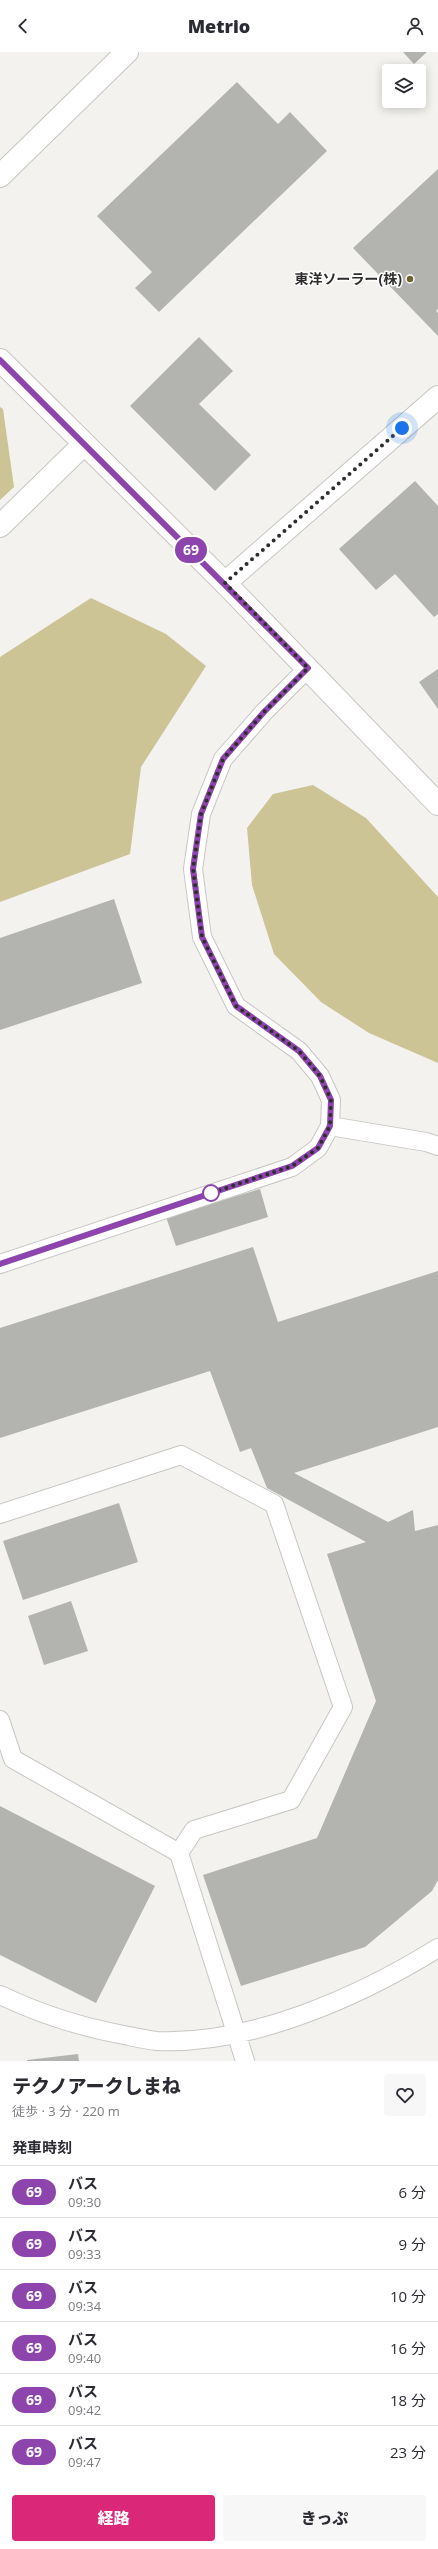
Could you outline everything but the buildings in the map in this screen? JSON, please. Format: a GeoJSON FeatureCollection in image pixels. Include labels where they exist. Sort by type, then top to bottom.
{"type":"FeatureCollection","features":[{"type":"Feature","properties":{"kind":"street"},"geometry":{"type":"LineString","coordinates":[[0,176],[127,52]]}},
{"type":"Feature","properties":{"kind":"street"},"geometry":{"type":"LineString","coordinates":[[0,360],[83,445],[225,583],[438,804]]}},
{"type":"Feature","properties":{"kind":"street"},"geometry":{"type":"LineString","coordinates":[[225,583],[438,397]]}},
{"type":"Feature","properties":{"kind":"street"},"geometry":{"type":"LineString","coordinates":[[0,526],[83,445]]}},
{"type":"Feature","properties":{"kind":"lane"},"geometry":{"type":"LineString","coordinates":[[0,1264],[292,1166],[318,1148],[330,1126],[331,1100],[320,1076],[299,1051],[236,1006],[202,937],[193,869],[201,814],[223,759],[264,712],[308,668]]}},
{"type":"Feature","properties":{"kind":"lane"},"geometry":{"type":"LineString","coordinates":[[330,1126],[426,1142],[438,1146]]}},
{"type":"Feature","properties":{"kind":"lane"},"geometry":{"type":"LineString","coordinates":[[0,1514],[181,1456],[274,1504],[343,1707],[292,1800],[194,1830],[179,1853]]}},
{"type":"Feature","properties":{"kind":"lane"},"geometry":{"type":"LineString","coordinates":[[0,1720],[13,1759],[179,1853],[246,2061]]}},
{"type":"Feature","properties":{"kind":"lane"},"geometry":{"type":"LineString","coordinates":[[0,1995],[54,2018],[156,2041],[198,2040],[237,2034],[314,2010],[363,1990],[403,1970],[438,1948]]}},
{"type":"Feature","properties":{"kind":"shaded area"},"geometry":{"type":"Polygon","coordinates":[[[0,407],[3,409],[14,487],[0,500],[0,407]]]}},
{"type":"Feature","properties":{"kind":"shaded area"},"geometry":{"type":"Polygon","coordinates":[[[91,598],[166,634],[206,666],[141,767],[130,854],[0,902],[0,657],[91,598]]]}},
{"type":"Feature","properties":{"kind":"shaded area"},"geometry":{"type":"Polygon","coordinates":[[[313,785],[366,818],[438,897],[438,1063],[369,1033],[321,1002],[274,954],[252,885],[247,828],[273,794],[313,785]]]}},
{"type":"Feature","properties":{"kind":"bus line","name":"69"},"geometry":{"type":"LineString","coordinates":[[0,360],[83,445],[225,583],[308,668],[264,712],[223,759],[201,814],[193,869],[202,937],[236,1006],[299,1051],[320,1076],[331,1100],[330,1126],[318,1148],[292,1166],[0,1264]]}},
{"type":"Feature","properties":{"kind":"place","name":"東洋ソーラー(株)"},"geometry":{"type":"Point","coordinates":[410,279]}},
{"type":"Feature","properties":{"kind":"route"},"geometry":{"type":"LineString","coordinates":[[211,1193],[205,1195],[292,1166],[318,1148],[330,1126],[331,1100],[320,1076],[299,1051],[236,1006],[202,937],[193,869],[201,814],[223,759],[264,712],[308,668],[225,583],[402,428]]}}]}
